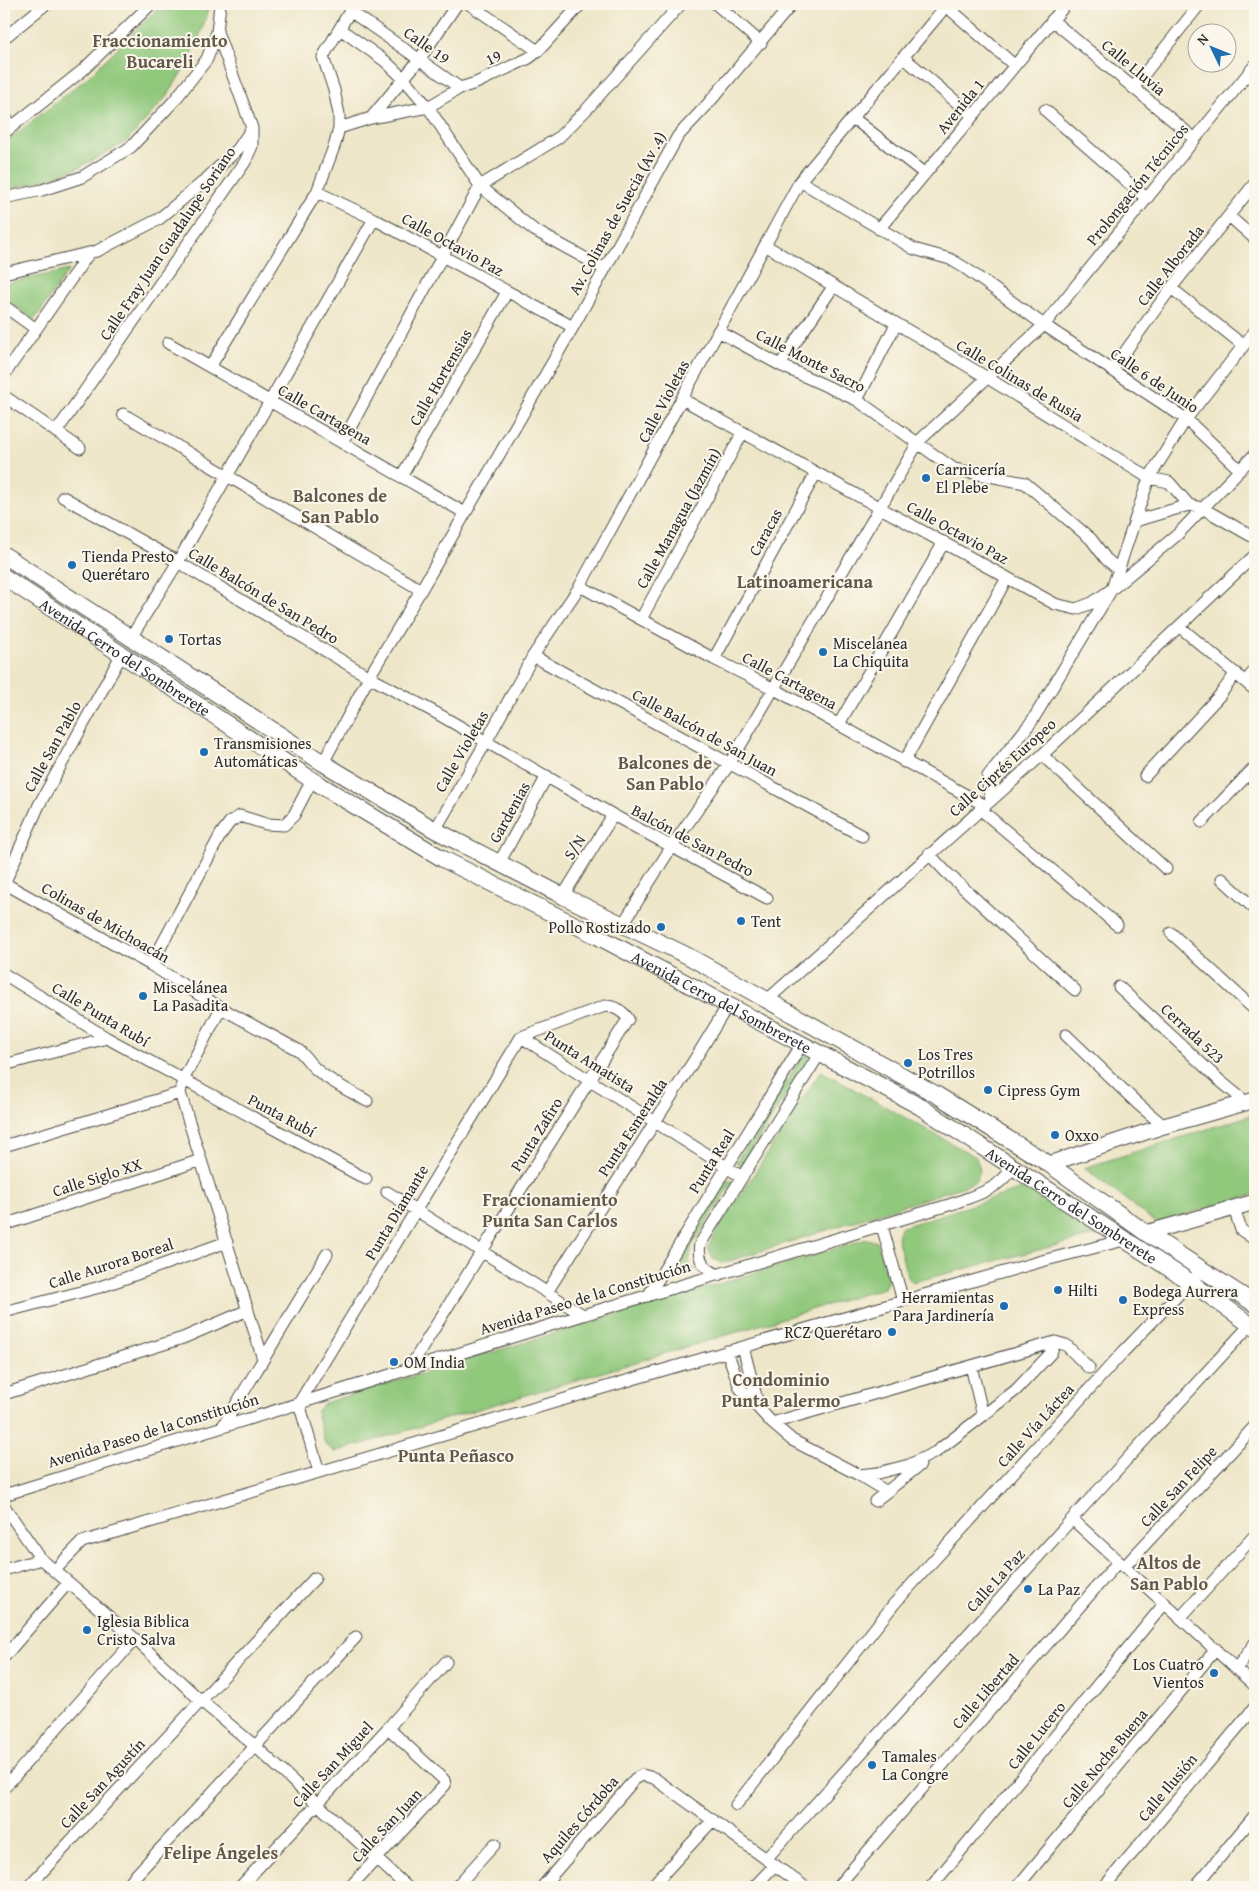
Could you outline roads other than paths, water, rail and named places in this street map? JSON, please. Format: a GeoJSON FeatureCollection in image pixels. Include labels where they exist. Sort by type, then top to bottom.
{"type":"FeatureCollection","features":[{"type":"Feature","properties":{"kind":"main road","name":"Avenida Cerro del Sombrerete"},"geometry":{"type":"LineString","coordinates":[[4,555],[130,639],[323,763],[435,830],[563,896],[688,956],[937,1095],[1049,1164],[1146,1233],[1255,1304]]}},
{"type":"Feature","properties":{"kind":"main road","name":"Avenida Cerro del Sombrerete"},"geometry":{"type":"LineString","coordinates":[[4,577],[312,780],[443,859],[597,936],[919,1106],[1190,1282],[1253,1327]]}},
{"type":"Feature","properties":{"kind":"street"},"geometry":{"type":"LineString","coordinates":[[4,38],[46,4]]}},
{"type":"Feature","properties":{"kind":"street"},"geometry":{"type":"LineString","coordinates":[[4,116],[8,129],[83,70],[151,4]]}},
{"type":"Feature","properties":{"kind":"street"},"geometry":{"type":"LineString","coordinates":[[4,198],[42,190],[82,177],[131,147],[174,101],[206,59],[217,32],[220,4]]}},
{"type":"Feature","properties":{"kind":"street"},"geometry":{"type":"LineString","coordinates":[[371,118],[419,60],[457,4]]}},
{"type":"Feature","properties":{"kind":"street"},"geometry":{"type":"LineString","coordinates":[[469,4],[538,51]]}},
{"type":"Feature","properties":{"kind":"street","name":"19"},"geometry":{"type":"LineString","coordinates":[[428,108],[460,88],[529,58],[538,51],[581,4]]}},
{"type":"Feature","properties":{"kind":"street"},"geometry":{"type":"LineString","coordinates":[[342,443],[480,186],[558,138],[587,109],[681,4]]}},
{"type":"Feature","properties":{"kind":"street"},"geometry":{"type":"LineString","coordinates":[[716,4],[761,42]]}},
{"type":"Feature","properties":{"kind":"street","name":"Av. Colinas de Suecia (Av .4)"},"geometry":{"type":"LineString","coordinates":[[323,763],[369,677],[572,327],[678,136],[792,4]]}},
{"type":"Feature","properties":{"kind":"street"},"geometry":{"type":"LineString","coordinates":[[1133,88],[1200,4]]}},
{"type":"Feature","properties":{"kind":"street"},"geometry":{"type":"LineString","coordinates":[[945,5],[1014,65]]}},
{"type":"Feature","properties":{"kind":"street","name":"Calle Violetas"},"geometry":{"type":"LineString","coordinates":[[435,830],[533,656],[580,586],[800,181],[945,5]]}},
{"type":"Feature","properties":{"kind":"street","name":"Avenida 1"},"geometry":{"type":"LineString","coordinates":[[879,229],[1063,5]]}},
{"type":"Feature","properties":{"kind":"street"},"geometry":{"type":"LineString","coordinates":[[210,367],[317,192],[339,128],[339,114],[334,90],[323,57],[352,8]]}},
{"type":"Feature","properties":{"kind":"street","name":"Calle 19"},"geometry":{"type":"LineString","coordinates":[[352,8],[397,44],[460,88]]}},
{"type":"Feature","properties":{"kind":"street","name":"Calle Lluvia"},"geometry":{"type":"LineString","coordinates":[[1052,20],[1195,138]]}},
{"type":"Feature","properties":{"kind":"street"},"geometry":{"type":"LineString","coordinates":[[340,29],[384,61],[404,79],[428,108],[480,186],[534,230],[605,269]]}},
{"type":"Feature","properties":{"kind":"street","name":"Calle Fray Juan Guadalupe Soriano"},"geometry":{"type":"LineString","coordinates":[[56,432],[245,162],[252,146],[252,128],[217,32]]}},
{"type":"Feature","properties":{"kind":"street"},"geometry":{"type":"LineString","coordinates":[[384,61],[397,44]]}},
{"type":"Feature","properties":{"kind":"street"},"geometry":{"type":"LineString","coordinates":[[904,57],[973,116]]}},
{"type":"Feature","properties":{"kind":"street","name":"Prolongación Técnicos"},"geometry":{"type":"LineString","coordinates":[[623,924],[672,846],[730,763],[918,443],[1044,324],[1255,64]]}},
{"type":"Feature","properties":{"kind":"street"},"geometry":{"type":"LineString","coordinates":[[339,128],[371,118],[428,108]]}},
{"type":"Feature","properties":{"kind":"street"},"geometry":{"type":"LineString","coordinates":[[1045,110],[1146,198]]}},
{"type":"Feature","properties":{"kind":"street"},"geometry":{"type":"LineString","coordinates":[[853,118],[925,174]]}},
{"type":"Feature","properties":{"kind":"street"},"geometry":{"type":"LineString","coordinates":[[4,273],[89,253],[159,219],[238,149],[252,128]]}},
{"type":"Feature","properties":{"kind":"street","name":"Calle 6 de Junio"},"geometry":{"type":"LineString","coordinates":[[800,181],[914,249],[950,259],[1186,419],[1240,470]]}},
{"type":"Feature","properties":{"kind":"street","name":"Calle Alborada"},"geometry":{"type":"LineString","coordinates":[[1112,370],[1171,288],[1255,182]]}},
{"type":"Feature","properties":{"kind":"street","name":"Calle Octavio Paz"},"geometry":{"type":"LineString","coordinates":[[317,192],[374,219],[572,327]]}},
{"type":"Feature","properties":{"kind":"street"},"geometry":{"type":"LineString","coordinates":[[1229,216],[1255,239]]}},
{"type":"Feature","properties":{"kind":"street"},"geometry":{"type":"LineString","coordinates":[[130,639],[178,562],[374,219]]}},
{"type":"Feature","properties":{"kind":"street","name":"Calle Colinas de Rusia"},"geometry":{"type":"LineString","coordinates":[[765,246],[987,378],[1149,478],[1169,482],[1189,505]]}},
{"type":"Feature","properties":{"kind":"street"},"geometry":{"type":"LineString","coordinates":[[4,375],[89,253]]}},
{"type":"Feature","properties":{"kind":"street"},"geometry":{"type":"LineString","coordinates":[[780,366],[833,287]]}},
{"type":"Feature","properties":{"kind":"street"},"geometry":{"type":"LineString","coordinates":[[1171,288],[1243,345]]}},
{"type":"Feature","properties":{"kind":"street","name":"Calle Hortensias"},"geometry":{"type":"LineString","coordinates":[[402,477],[507,292]]}},
{"type":"Feature","properties":{"kind":"street"},"geometry":{"type":"LineString","coordinates":[[4,306],[36,329]]}},
{"type":"Feature","properties":{"kind":"street"},"geometry":{"type":"LineString","coordinates":[[857,400],[896,324]]}},
{"type":"Feature","properties":{"kind":"street","name":"Calle Monte Sacro"},"geometry":{"type":"LineString","coordinates":[[718,331],[780,366],[857,400],[954,469],[1025,483],[1091,538],[1106,559],[1118,569]]}},
{"type":"Feature","properties":{"kind":"street"},"geometry":{"type":"LineString","coordinates":[[985,805],[988,776],[1032,721],[1112,589],[1149,478],[1186,419],[1255,331]]}},
{"type":"Feature","properties":{"kind":"street","name":"Calle Cartagena"},"geometry":{"type":"LineString","coordinates":[[168,343],[465,513]]}},
{"type":"Feature","properties":{"kind":"street"},"geometry":{"type":"LineString","coordinates":[[4,396],[80,448]]}},
{"type":"Feature","properties":{"kind":"street","name":"Calle Octavio Paz"},"geometry":{"type":"LineString","coordinates":[[682,399],[1055,604],[1076,610],[1092,603],[1112,589],[1177,534],[1255,454]]}},
{"type":"Feature","properties":{"kind":"street"},"geometry":{"type":"LineString","coordinates":[[123,414],[421,590]]}},
{"type":"Feature","properties":{"kind":"street","name":"Calle Managua (Jazmín)"},"geometry":{"type":"LineString","coordinates":[[641,619],[743,432]]}},
{"type":"Feature","properties":{"kind":"street","name":"Caracas"},"geometry":{"type":"LineString","coordinates":[[714,659],[816,473]]}},
{"type":"Feature","properties":{"kind":"street","name":"Calle Balcón de San Pedro"},"geometry":{"type":"LineString","coordinates":[[62,497],[178,562],[369,677]]}},
{"type":"Feature","properties":{"kind":"street"},"geometry":{"type":"LineString","coordinates":[[1135,521],[1189,505],[1202,508],[1255,538]]}},
{"type":"Feature","properties":{"kind":"street"},"geometry":{"type":"LineString","coordinates":[[839,724],[944,542]]}},
{"type":"Feature","properties":{"kind":"street","name":"Calle Ciprés Europeo"},"geometry":{"type":"LineString","coordinates":[[767,1000],[1042,754],[1255,555]]}},
{"type":"Feature","properties":{"kind":"street"},"geometry":{"type":"LineString","coordinates":[[904,762],[1008,578]]}},
{"type":"Feature","properties":{"kind":"street","name":"Calle Cartagena"},"geometry":{"type":"LineString","coordinates":[[580,586],[839,724],[904,762],[985,805],[1117,925]]}},
{"type":"Feature","properties":{"kind":"street"},"geometry":{"type":"LineString","coordinates":[[1180,627],[1255,690]]}},
{"type":"Feature","properties":{"kind":"street","name":"Calle San Pablo"},"geometry":{"type":"LineString","coordinates":[[4,883],[39,805],[122,654]]}},
{"type":"Feature","properties":{"kind":"street","name":"Calle Balcón de San Juan"},"geometry":{"type":"LineString","coordinates":[[533,656],[862,836]]}},
{"type":"Feature","properties":{"kind":"street"},"geometry":{"type":"LineString","coordinates":[[1246,681],[1255,670]]}},
{"type":"Feature","properties":{"kind":"street"},"geometry":{"type":"LineString","coordinates":[[1145,776],[1220,694],[1236,673]]}},
{"type":"Feature","properties":{"kind":"street","name":"Balcón de San Pedro"},"geometry":{"type":"LineString","coordinates":[[369,677],[613,815],[767,898]]}},
{"type":"Feature","properties":{"kind":"street"},"geometry":{"type":"LineString","coordinates":[[1042,754],[1166,869]]}},
{"type":"Feature","properties":{"kind":"street"},"geometry":{"type":"LineString","coordinates":[[1202,822],[1255,767]]}},
{"type":"Feature","properties":{"kind":"street","name":"Gardenias"},"geometry":{"type":"LineString","coordinates":[[498,863],[547,776]]}},
{"type":"Feature","properties":{"kind":"street"},"geometry":{"type":"LineString","coordinates":[[150,965],[221,834],[230,822],[240,816],[266,824],[284,825],[294,815],[312,780]]}},
{"type":"Feature","properties":{"kind":"street","name":"S/N"},"geometry":{"type":"LineString","coordinates":[[563,896],[613,815]]}},
{"type":"Feature","properties":{"kind":"street"},"geometry":{"type":"LineString","coordinates":[[929,854],[946,872],[1075,990]]}},
{"type":"Feature","properties":{"kind":"street"},"geometry":{"type":"LineString","coordinates":[[522,899],[531,879]]}},
{"type":"Feature","properties":{"kind":"street"},"geometry":{"type":"LineString","coordinates":[[1222,879],[1255,909]]}},
{"type":"Feature","properties":{"kind":"street","name":"Colinas de Michoacán"},"geometry":{"type":"LineString","coordinates":[[4,883],[150,965],[221,1008],[298,1050],[306,1056],[315,1068],[328,1078],[368,1101]]}},
{"type":"Feature","properties":{"kind":"street"},"geometry":{"type":"LineString","coordinates":[[1172,932],[1255,1010]]}},
{"type":"Feature","properties":{"kind":"street","name":"Calle Punta Rubí"},"geometry":{"type":"LineString","coordinates":[[4,974],[107,1038],[182,1080]]}},
{"type":"Feature","properties":{"kind":"street","name":"Cerrada 523"},"geometry":{"type":"LineString","coordinates":[[1119,986],[1219,1080],[1251,1102]]}},
{"type":"Feature","properties":{"kind":"street","name":"Punta Esmeralda"},"geometry":{"type":"LineString","coordinates":[[547,1292],[728,1005]]}},
{"type":"Feature","properties":{"kind":"street","name":"Punta Zafiro"},"geometry":{"type":"LineString","coordinates":[[409,1369],[628,1020],[624,1013],[610,1006],[605,1006],[521,1037]]}},
{"type":"Feature","properties":{"kind":"street"},"geometry":{"type":"LineString","coordinates":[[221,1008],[182,1080],[180,1093],[263,1360]]}},
{"type":"Feature","properties":{"kind":"street"},"geometry":{"type":"LineString","coordinates":[[1066,1035],[1138,1104],[1164,1126]]}},
{"type":"Feature","properties":{"kind":"street","name":"Punta Amatista"},"geometry":{"type":"LineString","coordinates":[[521,1037],[742,1177]]}},
{"type":"Feature","properties":{"kind":"street","name":"Punta Diamante"},"geometry":{"type":"LineString","coordinates":[[299,1403],[521,1037]]}},
{"type":"Feature","properties":{"kind":"street"},"geometry":{"type":"LineString","coordinates":[[4,1065],[107,1038]]}},
{"type":"Feature","properties":{"kind":"street","name":"Punta Real"},"geometry":{"type":"LineString","coordinates":[[648,1296],[725,1167],[802,1044]]}},
{"type":"Feature","properties":{"kind":"street"},"geometry":{"type":"LineString","coordinates":[[718,1276],[709,1271],[700,1261],[698,1253],[700,1244],[820,1053]]}},
{"type":"Feature","properties":{"kind":"street","name":"Punta Rubí"},"geometry":{"type":"LineString","coordinates":[[182,1080],[366,1179]]}},
{"type":"Feature","properties":{"kind":"street"},"geometry":{"type":"LineString","coordinates":[[4,1146],[180,1093]]}},
{"type":"Feature","properties":{"kind":"street"},"geometry":{"type":"LineString","coordinates":[[1049,1164],[1164,1126],[1251,1102]]}},
{"type":"Feature","properties":{"kind":"street","name":"Calle Siglo XX"},"geometry":{"type":"LineString","coordinates":[[4,1224],[201,1160]]}},
{"type":"Feature","properties":{"kind":"street","name":"Avenida Paseo de la Constitución"},"geometry":{"type":"LineString","coordinates":[[4,1495],[584,1315],[952,1204],[995,1188],[1006,1179],[1013,1167]]}},
{"type":"Feature","properties":{"kind":"street"},"geometry":{"type":"LineString","coordinates":[[387,1192],[584,1315]]}},
{"type":"Feature","properties":{"kind":"street"},"geometry":{"type":"LineString","coordinates":[[1146,1233],[1255,1202]]}},
{"type":"Feature","properties":{"kind":"street"},"geometry":{"type":"LineString","coordinates":[[1234,1208],[1241,1230],[1254,1239]]}},
{"type":"Feature","properties":{"kind":"street"},"geometry":{"type":"LineString","coordinates":[[882,1226],[903,1301]]}},
{"type":"Feature","properties":{"kind":"street"},"geometry":{"type":"LineString","coordinates":[[54,1570],[82,1542],[727,1351],[1042,1261],[1124,1240]]}},
{"type":"Feature","properties":{"kind":"street","name":"Calle Aurora Boreal"},"geometry":{"type":"LineString","coordinates":[[4,1312],[100,1287],[227,1242]]}},
{"type":"Feature","properties":{"kind":"street"},"geometry":{"type":"LineString","coordinates":[[223,1426],[327,1254]]}},
{"type":"Feature","properties":{"kind":"street","name":"Calle Vía Láctea"},"geometry":{"type":"LineString","coordinates":[[736,1806],[894,1604],[1124,1351],[1203,1269]]}},
{"type":"Feature","properties":{"kind":"street"},"geometry":{"type":"LineString","coordinates":[[4,1394],[183,1338],[248,1310]]}},
{"type":"Feature","properties":{"kind":"street","name":"Calle La Paz"},"geometry":{"type":"LineString","coordinates":[[754,1887],[771,1862],[1072,1519],[1253,1327]]}},
{"type":"Feature","properties":{"kind":"street"},"geometry":{"type":"LineString","coordinates":[[875,1501],[1016,1390],[1051,1353],[1055,1342]]}},
{"type":"Feature","properties":{"kind":"street"},"geometry":{"type":"LineString","coordinates":[[772,1423],[1055,1342],[1066,1345],[1089,1368]]}},
{"type":"Feature","properties":{"kind":"street"},"geometry":{"type":"LineString","coordinates":[[743,1347],[760,1412]]}},
{"type":"Feature","properties":{"kind":"street"},"geometry":{"type":"LineString","coordinates":[[727,1351],[740,1388],[772,1423],[792,1440],[860,1475],[887,1492]]}},
{"type":"Feature","properties":{"kind":"street"},"geometry":{"type":"LineString","coordinates":[[972,1366],[983,1416]]}},
{"type":"Feature","properties":{"kind":"street"},"geometry":{"type":"LineString","coordinates":[[299,1403],[319,1472]]}},
{"type":"Feature","properties":{"kind":"street","name":"Calle San Felipe"},"geometry":{"type":"LineString","coordinates":[[1121,1565],[1255,1426]]}},
{"type":"Feature","properties":{"kind":"street"},"geometry":{"type":"LineString","coordinates":[[860,1475],[878,1473],[909,1465],[936,1452]]}},
{"type":"Feature","properties":{"kind":"street"},"geometry":{"type":"LineString","coordinates":[[4,1506],[41,1560],[135,1639],[200,1700],[255,1746],[407,1887]]}},
{"type":"Feature","properties":{"kind":"street"},"geometry":{"type":"LineString","coordinates":[[1072,1519],[1255,1686]]}},
{"type":"Feature","properties":{"kind":"street"},"geometry":{"type":"LineString","coordinates":[[1181,1617],[1255,1536]]}},
{"type":"Feature","properties":{"kind":"street"},"geometry":{"type":"LineString","coordinates":[[4,1570],[41,1560]]}},
{"type":"Feature","properties":{"kind":"street","name":"Calle Libertad"},"geometry":{"type":"LineString","coordinates":[[837,1887],[1121,1565]]}},
{"type":"Feature","properties":{"kind":"street","name":"Calle San Agustín"},"geometry":{"type":"LineString","coordinates":[[28,1887],[315,1578]]}},
{"type":"Feature","properties":{"kind":"street"},"geometry":{"type":"LineString","coordinates":[[4,1657],[68,1583]]}},
{"type":"Feature","properties":{"kind":"street","name":"Calle Lucero"},"geometry":{"type":"LineString","coordinates":[[931,1887],[1165,1603]]}},
{"type":"Feature","properties":{"kind":"street"},"geometry":{"type":"LineString","coordinates":[[125,1887],[356,1637]]}},
{"type":"Feature","properties":{"kind":"street"},"geometry":{"type":"LineString","coordinates":[[4,1788],[135,1639]]}},
{"type":"Feature","properties":{"kind":"street"},"geometry":{"type":"LineString","coordinates":[[1236,1669],[1255,1643]]}},
{"type":"Feature","properties":{"kind":"street","name":"Calle Noche Buena"},"geometry":{"type":"LineString","coordinates":[[1017,1887],[1216,1649]]}},
{"type":"Feature","properties":{"kind":"street","name":"Calle San Miguel"},"geometry":{"type":"LineString","coordinates":[[240,1887],[388,1728],[446,1662]]}},
{"type":"Feature","properties":{"kind":"street","name":"Calle Ilusión"},"geometry":{"type":"LineString","coordinates":[[1104,1887],[1255,1707]]}},
{"type":"Feature","properties":{"kind":"street","name":"Calle San Juan"},"geometry":{"type":"LineString","coordinates":[[350,1887],[445,1785],[444,1780],[388,1728]]}},
{"type":"Feature","properties":{"kind":"street","name":"Aquiles Córdoba"},"geometry":{"type":"LineString","coordinates":[[542,1887],[635,1779],[642,1775],[654,1778],[713,1820]]}},
{"type":"Feature","properties":{"kind":"street"},"geometry":{"type":"LineString","coordinates":[[1194,1887],[1255,1815]]}},
{"type":"Feature","properties":{"kind":"street"},"geometry":{"type":"LineString","coordinates":[[651,1887],[713,1820],[805,1887]]}},
{"type":"Feature","properties":{"kind":"street"},"geometry":{"type":"LineString","coordinates":[[456,1887],[495,1844]]}},
{"type":"Feature","properties":{"kind":"place","name":"Carnicería El Plebe"},"geometry":{"type":"Point","coordinates":[926,478]}},
{"type":"Feature","properties":{"kind":"place","name":"Tienda Presto Querétaro"},"geometry":{"type":"Point","coordinates":[72,565]}},
{"type":"Feature","properties":{"kind":"place","name":"Tortas"},"geometry":{"type":"Point","coordinates":[169,639]}},
{"type":"Feature","properties":{"kind":"place","name":"Miscelanea La Chiquita"},"geometry":{"type":"Point","coordinates":[823,652]}},
{"type":"Feature","properties":{"kind":"place","name":"Transmisiones Automáticas"},"geometry":{"type":"Point","coordinates":[204,752]}},
{"type":"Feature","properties":{"kind":"place","name":"Tent"},"geometry":{"type":"Point","coordinates":[741,921]}},
{"type":"Feature","properties":{"kind":"place","name":"Pollo Rostizado"},"geometry":{"type":"Point","coordinates":[661,927]}},
{"type":"Feature","properties":{"kind":"place","name":"Miscelánea La Pasadita"},"geometry":{"type":"Point","coordinates":[143,996]}},
{"type":"Feature","properties":{"kind":"place","name":"Los Tres Potrillos"},"geometry":{"type":"Point","coordinates":[908,1063]}},
{"type":"Feature","properties":{"kind":"place","name":"Cipress Gym"},"geometry":{"type":"Point","coordinates":[988,1090]}},
{"type":"Feature","properties":{"kind":"place","name":"Oxxo"},"geometry":{"type":"Point","coordinates":[1055,1135]}},
{"type":"Feature","properties":{"kind":"place","name":"Hilti"},"geometry":{"type":"Point","coordinates":[1058,1290]}},
{"type":"Feature","properties":{"kind":"place","name":"Bodega Aurrera Express"},"geometry":{"type":"Point","coordinates":[1123,1300]}},
{"type":"Feature","properties":{"kind":"place","name":"Herramientas Para Jardinería"},"geometry":{"type":"Point","coordinates":[1004,1306]}},
{"type":"Feature","properties":{"kind":"place","name":"RCZ Querétaro"},"geometry":{"type":"Point","coordinates":[892,1332]}},
{"type":"Feature","properties":{"kind":"place","name":"OM India"},"geometry":{"type":"Point","coordinates":[394,1362]}},
{"type":"Feature","properties":{"kind":"place","name":"La Paz"},"geometry":{"type":"Point","coordinates":[1028,1589]}},
{"type":"Feature","properties":{"kind":"place","name":"Iglesia Biblica Cristo Salva"},"geometry":{"type":"Point","coordinates":[87,1630]}},
{"type":"Feature","properties":{"kind":"place","name":"Los Cuatro Vientos"},"geometry":{"type":"Point","coordinates":[1214,1673]}},
{"type":"Feature","properties":{"kind":"place","name":"Tamales La Congre"},"geometry":{"type":"Point","coordinates":[872,1765]}},
{"type":"Feature","properties":{"kind":"district","name":"Fraccionamiento Bucareli"},"geometry":{"type":"Point","coordinates":[160,50]}},
{"type":"Feature","properties":{"kind":"district","name":"Balcones de San Pablo"},"geometry":{"type":"Point","coordinates":[340,505]}},
{"type":"Feature","properties":{"kind":"district","name":"Latinoamericana"},"geometry":{"type":"Point","coordinates":[805,581]}},
{"type":"Feature","properties":{"kind":"district","name":"Balcones de San Pablo"},"geometry":{"type":"Point","coordinates":[665,772]}},
{"type":"Feature","properties":{"kind":"district","name":"Fraccionamiento Punta San Carlos"},"geometry":{"type":"Point","coordinates":[550,1209]}},
{"type":"Feature","properties":{"kind":"district","name":"Condominio Punta Palermo"},"geometry":{"type":"Point","coordinates":[781,1389]}},
{"type":"Feature","properties":{"kind":"district","name":"Punta Peñasco"},"geometry":{"type":"Point","coordinates":[456,1455]}},
{"type":"Feature","properties":{"kind":"district","name":"Altos de San Pablo"},"geometry":{"type":"Point","coordinates":[1169,1572]}},
{"type":"Feature","properties":{"kind":"district","name":"Felipe Ángeles"},"geometry":{"type":"Point","coordinates":[221,1852]}}]}
